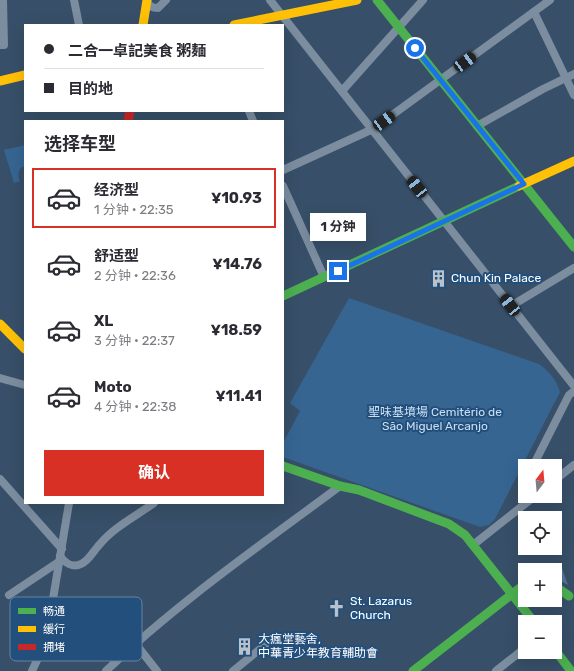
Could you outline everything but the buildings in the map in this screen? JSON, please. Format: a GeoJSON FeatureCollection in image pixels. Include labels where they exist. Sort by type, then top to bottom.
{"type":"FeatureCollection","features":[{"type":"Feature","properties":{"kind":"street"},"geometry":{"type":"LineString","coordinates":[[2,45],[3,0]]}},
{"type":"Feature","properties":{"kind":"street"},"geometry":{"type":"LineString","coordinates":[[74,0],[79,24]]}},
{"type":"Feature","properties":{"kind":"street"},"geometry":{"type":"LineString","coordinates":[[147,0],[150,6],[158,8],[166,0]]}},
{"type":"Feature","properties":{"kind":"street"},"geometry":{"type":"LineString","coordinates":[[143,24],[147,0]]}},
{"type":"Feature","properties":{"kind":"street"},"geometry":{"type":"LineString","coordinates":[[270,0],[574,386]]}},
{"type":"Feature","properties":{"kind":"street"},"geometry":{"type":"LineString","coordinates":[[239,24],[357,0]]}},
{"type":"Feature","properties":{"kind":"street"},"geometry":{"type":"LineString","coordinates":[[377,0],[574,246]]}},
{"type":"Feature","properties":{"kind":"street"},"geometry":{"type":"LineString","coordinates":[[342,91],[398,26],[423,0]]}},
{"type":"Feature","properties":{"kind":"street"},"geometry":{"type":"LineString","coordinates":[[284,170],[372,130],[550,0]]}},
{"type":"Feature","properties":{"kind":"street"},"geometry":{"type":"LineString","coordinates":[[534,12],[574,95]]}},
{"type":"Feature","properties":{"kind":"street"},"geometry":{"type":"LineString","coordinates":[[477,126],[543,89],[574,74]]}},
{"type":"Feature","properties":{"kind":"street"},"geometry":{"type":"LineString","coordinates":[[0,81],[24,75]]}},
{"type":"Feature","properties":{"kind":"street"},"geometry":{"type":"LineString","coordinates":[[284,296],[574,161]]}},
{"type":"Feature","properties":{"kind":"street"},"geometry":{"type":"LineString","coordinates":[[284,188],[324,277]]}},
{"type":"Feature","properties":{"kind":"street"},"geometry":{"type":"LineString","coordinates":[[511,306],[574,268]]}},
{"type":"Feature","properties":{"kind":"street"},"geometry":{"type":"LineString","coordinates":[[0,324],[24,348]]}},
{"type":"Feature","properties":{"kind":"street"},"geometry":{"type":"LineString","coordinates":[[0,378],[24,385]]}},
{"type":"Feature","properties":{"kind":"street"},"geometry":{"type":"LineString","coordinates":[[537,459],[569,395],[574,391]]}},
{"type":"Feature","properties":{"kind":"street"},"geometry":{"type":"LineString","coordinates":[[562,474],[574,465]]}},
{"type":"Feature","properties":{"kind":"street"},"geometry":{"type":"LineString","coordinates":[[284,466],[340,486],[359,490],[450,524],[465,535],[529,615]]}},
{"type":"Feature","properties":{"kind":"street"},"geometry":{"type":"LineString","coordinates":[[0,479],[67,563],[71,565],[82,564],[86,561],[107,536],[152,504]]}},
{"type":"Feature","properties":{"kind":"street"},"geometry":{"type":"LineString","coordinates":[[142,638],[340,486]]}},
{"type":"Feature","properties":{"kind":"street"},"geometry":{"type":"LineString","coordinates":[[473,545],[527,503]]}},
{"type":"Feature","properties":{"kind":"street"},"geometry":{"type":"LineString","coordinates":[[54,597],[69,504]]}},
{"type":"Feature","properties":{"kind":"street"},"geometry":{"type":"LineString","coordinates":[[9,595],[61,555]]}},
{"type":"Feature","properties":{"kind":"street"},"geometry":{"type":"LineString","coordinates":[[413,671],[518,589]]}},
{"type":"Feature","properties":{"kind":"street"},"geometry":{"type":"LineString","coordinates":[[562,591],[569,596]]}},
{"type":"Feature","properties":{"kind":"street"},"geometry":{"type":"LineString","coordinates":[[233,671],[265,645]]}},
{"type":"Feature","properties":{"kind":"street"},"geometry":{"type":"LineString","coordinates":[[142,652],[157,671]]}},
{"type":"Feature","properties":{"kind":"street"},"geometry":{"type":"LineString","coordinates":[[496,671],[518,654]]}},
{"type":"Feature","properties":{"kind":"street"},"geometry":{"type":"LineString","coordinates":[[562,659],[571,671]]}},
{"type":"Feature","properties":{"kind":"street"},"geometry":{"type":"LineString","coordinates":[[32,671],[37,661]]}},
{"type":"Feature","properties":{"kind":"street"},"geometry":{"type":"LineString","coordinates":[[106,671],[116,661]]}},
{"type":"Feature","properties":{"kind":"green space"},"geometry":{"type":"Polygon","coordinates":[[[24,145],[24,166],[21,168],[19,172],[20,181],[14,183],[4,150],[24,145]]]}},
{"type":"Feature","properties":{"kind":"green space","name":"聖味基墳場 Cemitério de São Miguel Arcanjo"},"geometry":{"type":"Polygon","coordinates":[[[349,298],[539,364],[549,373],[560,392],[526,459],[518,459],[518,474],[495,519],[489,525],[480,527],[284,457],[284,441],[300,411],[290,403],[349,298]]]}},
{"type":"Feature","properties":{"kind":"shaded area"},"geometry":{"type":"Polygon","coordinates":[[[562,568],[568,585],[562,582],[562,568]]]}},
{"type":"Feature","properties":{"kind":"traffic: fast"},"geometry":{"type":"LineString","coordinates":[[377,0],[574,247]]}},
{"type":"Feature","properties":{"kind":"traffic: fast"},"geometry":{"type":"LineString","coordinates":[[284,296],[519,186]]}},
{"type":"Feature","properties":{"kind":"traffic: fast"},"geometry":{"type":"LineString","coordinates":[[284,466],[340,486],[359,490],[449,524],[465,535],[528,615]]}},
{"type":"Feature","properties":{"kind":"traffic: fast"},"geometry":{"type":"LineString","coordinates":[[413,671],[518,589]]}},
{"type":"Feature","properties":{"kind":"traffic: fast"},"geometry":{"type":"LineString","coordinates":[[562,591],[569,596]]}},
{"type":"Feature","properties":{"kind":"traffic: fast"},"geometry":{"type":"LineString","coordinates":[[562,659],[571,671]]}},
{"type":"Feature","properties":{"kind":"traffic: slow"},"geometry":{"type":"LineString","coordinates":[[143,24],[147,0]]}},
{"type":"Feature","properties":{"kind":"traffic: slow"},"geometry":{"type":"LineString","coordinates":[[239,24],[357,0]]}},
{"type":"Feature","properties":{"kind":"traffic: slow"},"geometry":{"type":"LineString","coordinates":[[0,81],[24,75]]}},
{"type":"Feature","properties":{"kind":"traffic: slow"},"geometry":{"type":"LineString","coordinates":[[519,186],[574,161]]}},
{"type":"Feature","properties":{"kind":"traffic: slow"},"geometry":{"type":"LineString","coordinates":[[0,324],[24,348]]}},
{"type":"Feature","properties":{"kind":"traffic: jam"},"geometry":{"type":"LineString","coordinates":[[128,120],[130,112]]}},
{"type":"Feature","properties":{"kind":"place","name":"Chun Kin Palace"},"geometry":{"type":"Point","coordinates":[438,278]}},
{"type":"Feature","properties":{"kind":"place","name":"St. Lazarus Church"},"geometry":{"type":"Point","coordinates":[337,608]}},
{"type":"Feature","properties":{"kind":"place","name":"大瘋堂藝舍, 中華青少年教育輔助會"},"geometry":{"type":"Point","coordinates":[245,646]}},
{"type":"Feature","properties":{"kind":"route"},"geometry":{"type":"LineString","coordinates":[[338,271],[524,184],[415,48]]}}]}
